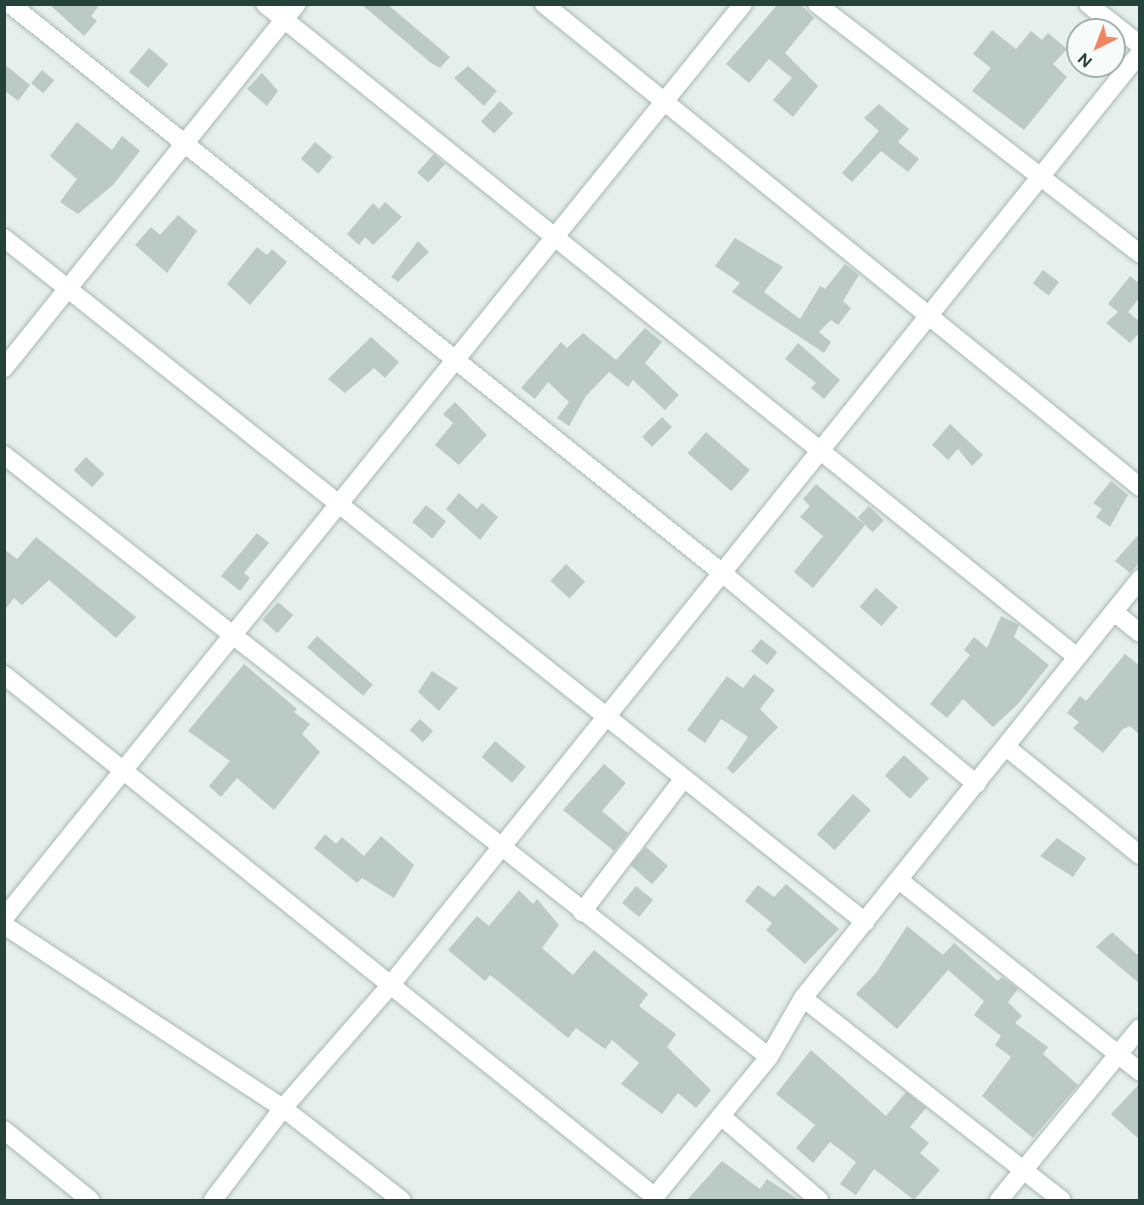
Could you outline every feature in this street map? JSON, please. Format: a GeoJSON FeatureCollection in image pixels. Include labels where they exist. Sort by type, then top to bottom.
{"type":"FeatureCollection","features":[{"type":"Feature","properties":{"kind":"street"},"geometry":{"type":"LineString","coordinates":[[10,4],[187,141],[455,361],[721,572],[976,784]]}},
{"type":"Feature","properties":{"kind":"street"},"geometry":{"type":"LineString","coordinates":[[264,4],[556,237],[818,452],[1077,657]]}},
{"type":"Feature","properties":{"kind":"street"},"geometry":{"type":"LineString","coordinates":[[4,369],[297,4]]}},
{"type":"Feature","properties":{"kind":"street"},"geometry":{"type":"LineString","coordinates":[[544,4],[666,100],[1140,487]]}},
{"type":"Feature","properties":{"kind":"street"},"geometry":{"type":"LineString","coordinates":[[4,918],[235,637],[743,4]]}},
{"type":"Feature","properties":{"kind":"street"},"geometry":{"type":"LineString","coordinates":[[817,4],[1140,254]]}},
{"type":"Feature","properties":{"kind":"street"},"geometry":{"type":"LineString","coordinates":[[1088,4],[1140,45]]}},
{"type":"Feature","properties":{"kind":"street"},"geometry":{"type":"LineString","coordinates":[[213,1200],[283,1108],[389,987],[1140,52]]}},
{"type":"Feature","properties":{"kind":"street"},"geometry":{"type":"LineString","coordinates":[[4,238],[865,922]]}},
{"type":"Feature","properties":{"kind":"street"},"geometry":{"type":"LineString","coordinates":[[4,455],[499,849],[769,1058]]}},
{"type":"Feature","properties":{"kind":"street"},"geometry":{"type":"LineString","coordinates":[[4,675],[653,1199],[769,1058],[803,998],[1140,579]]}},
{"type":"Feature","properties":{"kind":"street"},"geometry":{"type":"LineString","coordinates":[[1114,612],[1140,633]]}},
{"type":"Feature","properties":{"kind":"street"},"geometry":{"type":"LineString","coordinates":[[1006,747],[1140,855]]}},
{"type":"Feature","properties":{"kind":"street"},"geometry":{"type":"LineString","coordinates":[[582,912],[684,778]]}},
{"type":"Feature","properties":{"kind":"street"},"geometry":{"type":"LineString","coordinates":[[899,880],[1140,1072]]}},
{"type":"Feature","properties":{"kind":"street"},"geometry":{"type":"LineString","coordinates":[[4,925],[283,1108],[401,1200]]}},
{"type":"Feature","properties":{"kind":"street"},"geometry":{"type":"LineString","coordinates":[[803,998],[1062,1200]]}},
{"type":"Feature","properties":{"kind":"street"},"geometry":{"type":"LineString","coordinates":[[999,1200],[1140,1028]]}},
{"type":"Feature","properties":{"kind":"street"},"geometry":{"type":"LineString","coordinates":[[721,1116],[819,1200]]}},
{"type":"Feature","properties":{"kind":"street"},"geometry":{"type":"LineString","coordinates":[[4,1130],[90,1200]]}},
{"type":"Feature","properties":{"kind":"building"},"geometry":{"type":"Polygon","coordinates":[[[49,4],[100,4],[91,16],[97,21],[84,36],[49,4]]]}},
{"type":"Feature","properties":{"kind":"building"},"geometry":{"type":"Polygon","coordinates":[[[361,4],[387,4],[450,57],[440,68],[431,63],[361,4]]]}},
{"type":"Feature","properties":{"kind":"building"},"geometry":{"type":"Polygon","coordinates":[[[778,4],[800,4],[814,18],[785,53],[818,86],[793,117],[773,100],[792,78],[769,59],[749,83],[726,64],[778,4]]]}},
{"type":"Feature","properties":{"kind":"building"},"geometry":{"type":"Polygon","coordinates":[[[992,30],[1016,49],[1031,31],[1042,40],[1048,33],[1066,48],[1053,64],[1066,78],[1024,130],[972,91],[991,68],[973,54],[992,30]]]}},
{"type":"Feature","properties":{"kind":"building"},"geometry":{"type":"Polygon","coordinates":[[[149,48],[168,64],[148,88],[129,72],[149,48]]]}},
{"type":"Feature","properties":{"kind":"building"},"geometry":{"type":"Polygon","coordinates":[[[4,64],[30,85],[18,101],[4,90],[4,64]]]}},
{"type":"Feature","properties":{"kind":"building"},"geometry":{"type":"Polygon","coordinates":[[[468,66],[497,91],[484,106],[454,78],[468,66]]]}},
{"type":"Feature","properties":{"kind":"building"},"geometry":{"type":"Polygon","coordinates":[[[42,70],[54,80],[43,93],[31,83],[42,70]]]}},
{"type":"Feature","properties":{"kind":"building"},"geometry":{"type":"Polygon","coordinates":[[[262,73],[278,91],[267,106],[247,89],[262,73]]]}},
{"type":"Feature","properties":{"kind":"building"},"geometry":{"type":"Polygon","coordinates":[[[500,101],[513,113],[494,134],[481,121],[500,101]]]}},
{"type":"Feature","properties":{"kind":"building"},"geometry":{"type":"Polygon","coordinates":[[[879,104],[909,129],[898,142],[919,159],[908,172],[881,151],[852,182],[842,173],[879,131],[864,118],[879,104]]]}},
{"type":"Feature","properties":{"kind":"building"},"geometry":{"type":"Polygon","coordinates":[[[77,122],[112,150],[122,136],[140,151],[113,185],[78,214],[60,202],[77,179],[50,156],[77,122]]]}},
{"type":"Feature","properties":{"kind":"building"},"geometry":{"type":"Polygon","coordinates":[[[315,142],[333,157],[318,174],[301,159],[315,142]]]}},
{"type":"Feature","properties":{"kind":"building"},"geometry":{"type":"Polygon","coordinates":[[[434,154],[445,164],[428,183],[417,173],[434,154]]]}},
{"type":"Feature","properties":{"kind":"building"},"geometry":{"type":"Polygon","coordinates":[[[385,202],[402,217],[373,245],[365,237],[359,245],[347,234],[373,203],[379,209],[385,202]]]}},
{"type":"Feature","properties":{"kind":"building"},"geometry":{"type":"Polygon","coordinates":[[[178,215],[197,231],[167,273],[135,245],[151,227],[160,235],[178,215]]]}},
{"type":"Feature","properties":{"kind":"building"},"geometry":{"type":"Polygon","coordinates":[[[735,238],[783,267],[764,292],[800,319],[820,286],[825,289],[845,264],[859,275],[843,301],[851,308],[838,325],[831,320],[819,332],[831,342],[824,353],[732,292],[740,283],[715,266],[735,238]]]}},
{"type":"Feature","properties":{"kind":"building"},"geometry":{"type":"Polygon","coordinates":[[[418,241],[429,252],[398,282],[391,277],[418,241]]]}},
{"type":"Feature","properties":{"kind":"building"},"geometry":{"type":"Polygon","coordinates":[[[257,247],[267,255],[272,249],[287,262],[250,305],[227,284],[257,247]]]}},
{"type":"Feature","properties":{"kind":"building"},"geometry":{"type":"Polygon","coordinates":[[[1043,270],[1059,282],[1049,296],[1033,284],[1043,270]]]}},
{"type":"Feature","properties":{"kind":"building"},"geometry":{"type":"Polygon","coordinates":[[[1130,276],[1140,284],[1140,297],[1128,312],[1140,322],[1140,332],[1130,343],[1106,323],[1118,312],[1108,304],[1130,276]]]}},
{"type":"Feature","properties":{"kind":"building"},"geometry":{"type":"Polygon","coordinates":[[[645,328],[662,342],[645,363],[679,395],[665,410],[633,380],[628,387],[609,372],[586,396],[569,426],[557,418],[569,402],[548,382],[535,399],[521,388],[561,342],[567,348],[583,333],[616,360],[645,328]]]}},
{"type":"Feature","properties":{"kind":"building"},"geometry":{"type":"Polygon","coordinates":[[[371,337],[399,362],[385,378],[374,368],[345,393],[328,379],[371,337]]]}},
{"type":"Feature","properties":{"kind":"building"},"geometry":{"type":"Polygon","coordinates":[[[798,343],[840,380],[824,399],[811,388],[816,383],[785,359],[798,343]]]}},
{"type":"Feature","properties":{"kind":"building"},"geometry":{"type":"Polygon","coordinates":[[[455,402],[487,435],[459,465],[435,445],[453,423],[443,414],[455,402]]]}},
{"type":"Feature","properties":{"kind":"building"},"geometry":{"type":"Polygon","coordinates":[[[662,417],[672,427],[652,447],[642,437],[662,417]]]}},
{"type":"Feature","properties":{"kind":"building"},"geometry":{"type":"Polygon","coordinates":[[[950,424],[983,455],[972,466],[958,449],[948,460],[932,445],[950,424]]]}},
{"type":"Feature","properties":{"kind":"building"},"geometry":{"type":"Polygon","coordinates":[[[706,432],[750,470],[731,491],[688,453],[706,432]]]}},
{"type":"Feature","properties":{"kind":"building"},"geometry":{"type":"Polygon","coordinates":[[[86,457],[104,474],[92,487],[74,470],[86,457]]]}},
{"type":"Feature","properties":{"kind":"building"},"geometry":{"type":"Polygon","coordinates":[[[1111,481],[1128,495],[1110,527],[1096,517],[1102,509],[1093,503],[1111,481]]]}},
{"type":"Feature","properties":{"kind":"building"},"geometry":{"type":"Polygon","coordinates":[[[816,484],[865,525],[813,588],[794,572],[823,536],[800,517],[810,506],[803,499],[816,484]]]}},
{"type":"Feature","properties":{"kind":"building"},"geometry":{"type":"Polygon","coordinates":[[[459,493],[477,509],[482,503],[498,517],[480,540],[446,509],[459,493]]]}},
{"type":"Feature","properties":{"kind":"building"},"geometry":{"type":"Polygon","coordinates":[[[426,505],[446,521],[432,538],[412,522],[426,505]]]}},
{"type":"Feature","properties":{"kind":"building"},"geometry":{"type":"Polygon","coordinates":[[[869,506],[884,521],[873,532],[858,517],[869,506]]]}},
{"type":"Feature","properties":{"kind":"building"},"geometry":{"type":"Polygon","coordinates":[[[257,533],[269,543],[244,573],[250,578],[240,591],[221,576],[257,533]]]}},
{"type":"Feature","properties":{"kind":"building"},"geometry":{"type":"Polygon","coordinates":[[[1140,533],[1140,562],[1130,573],[1115,561],[1140,533]]]}},
{"type":"Feature","properties":{"kind":"building"},"geometry":{"type":"Polygon","coordinates":[[[36,537],[136,617],[116,638],[49,580],[22,605],[14,598],[4,611],[4,549],[17,559],[36,537]]]}},
{"type":"Feature","properties":{"kind":"building"},"geometry":{"type":"Polygon","coordinates":[[[566,564],[585,582],[569,599],[550,581],[566,564]]]}},
{"type":"Feature","properties":{"kind":"building"},"geometry":{"type":"Polygon","coordinates":[[[876,588],[898,607],[881,626],[860,607],[876,588]]]}},
{"type":"Feature","properties":{"kind":"building"},"geometry":{"type":"Polygon","coordinates":[[[278,602],[293,615],[277,633],[262,620],[278,602]]]}},
{"type":"Feature","properties":{"kind":"building"},"geometry":{"type":"Polygon","coordinates":[[[1001,616],[1019,625],[1014,637],[1049,665],[1018,704],[993,727],[963,699],[947,718],[930,704],[970,655],[964,650],[974,637],[987,648],[1001,616]]]}},
{"type":"Feature","properties":{"kind":"building"},"geometry":{"type":"Polygon","coordinates":[[[317,636],[373,685],[363,696],[307,647],[317,636]]]}},
{"type":"Feature","properties":{"kind":"building"},"geometry":{"type":"Polygon","coordinates":[[[761,639],[777,652],[767,665],[751,651],[761,639]]]}},
{"type":"Feature","properties":{"kind":"building"},"geometry":{"type":"Polygon","coordinates":[[[1125,654],[1140,666],[1140,735],[1130,726],[1123,729],[1103,753],[1073,728],[1079,722],[1067,713],[1080,696],[1086,701],[1125,654]]]}},
{"type":"Feature","properties":{"kind":"building"},"geometry":{"type":"Polygon","coordinates":[[[244,664],[297,709],[294,712],[310,724],[302,734],[320,752],[274,810],[237,778],[221,797],[209,786],[230,761],[188,731],[244,664]]]}},
{"type":"Feature","properties":{"kind":"building"},"geometry":{"type":"Polygon","coordinates":[[[432,671],[458,688],[439,711],[418,692],[432,671]]]}},
{"type":"Feature","properties":{"kind":"building"},"geometry":{"type":"Polygon","coordinates":[[[754,674],[775,690],[760,709],[778,727],[733,774],[727,768],[748,737],[721,719],[705,743],[687,730],[727,676],[743,688],[754,674]]]}},
{"type":"Feature","properties":{"kind":"building"},"geometry":{"type":"Polygon","coordinates":[[[420,719],[433,731],[423,742],[410,730],[420,719]]]}},
{"type":"Feature","properties":{"kind":"building"},"geometry":{"type":"Polygon","coordinates":[[[495,741],[526,767],[512,783],[482,757],[495,741]]]}},
{"type":"Feature","properties":{"kind":"building"},"geometry":{"type":"Polygon","coordinates":[[[904,755],[929,778],[910,799],[885,775],[904,755]]]}},
{"type":"Feature","properties":{"kind":"building"},"geometry":{"type":"Polygon","coordinates":[[[604,764],[626,783],[602,811],[628,833],[614,851],[563,810],[604,764]]]}},
{"type":"Feature","properties":{"kind":"building"},"geometry":{"type":"Polygon","coordinates":[[[853,794],[871,810],[835,850],[817,834],[853,794]]]}},
{"type":"Feature","properties":{"kind":"building"},"geometry":{"type":"Polygon","coordinates":[[[325,834],[336,844],[342,837],[364,856],[381,836],[414,865],[394,898],[362,878],[357,883],[314,848],[325,834]]]}},
{"type":"Feature","properties":{"kind":"building"},"geometry":{"type":"Polygon","coordinates":[[[1057,838],[1086,858],[1073,877],[1040,856],[1057,838]]]}},
{"type":"Feature","properties":{"kind":"building"},"geometry":{"type":"Polygon","coordinates":[[[646,847],[668,866],[652,884],[630,865],[646,847]]]}},
{"type":"Feature","properties":{"kind":"building"},"geometry":{"type":"Polygon","coordinates":[[[786,884],[839,929],[805,964],[766,930],[772,923],[745,901],[758,885],[774,897],[786,884]]]}},
{"type":"Feature","properties":{"kind":"building"},"geometry":{"type":"Polygon","coordinates":[[[636,886],[653,900],[639,917],[622,903],[636,886]]]}},
{"type":"Feature","properties":{"kind":"building"},"geometry":{"type":"Polygon","coordinates":[[[519,890],[533,904],[537,899],[559,925],[542,948],[573,975],[594,950],[648,994],[639,1006],[676,1034],[667,1047],[711,1090],[696,1108],[678,1093],[662,1114],[621,1084],[639,1063],[612,1040],[605,1049],[576,1028],[568,1038],[490,975],[485,981],[448,950],[477,916],[489,926],[519,890]]]}},
{"type":"Feature","properties":{"kind":"building"},"geometry":{"type":"Polygon","coordinates":[[[907,926],[943,955],[954,943],[998,981],[1002,977],[1018,989],[1008,1002],[1022,1016],[1015,1023],[1048,1047],[1043,1054],[1078,1085],[1033,1138],[982,1096],[1011,1057],[995,1045],[1001,1036],[974,1015],[984,1001],[948,970],[897,1029],[856,994],[876,973],[907,926]]]}},
{"type":"Feature","properties":{"kind":"building"},"geometry":{"type":"Polygon","coordinates":[[[1112,932],[1140,957],[1140,984],[1096,947],[1112,932]]]}},
{"type":"Feature","properties":{"kind":"building"},"geometry":{"type":"Polygon","coordinates":[[[811,1050],[886,1116],[906,1092],[926,1108],[910,1127],[929,1143],[920,1153],[940,1170],[914,1200],[874,1169],[856,1195],[840,1184],[856,1162],[830,1142],[813,1163],[796,1148],[815,1125],[776,1094],[811,1050]]]}},
{"type":"Feature","properties":{"kind":"building"},"geometry":{"type":"Polygon","coordinates":[[[1140,1083],[1140,1140],[1111,1114],[1140,1083]]]}},
{"type":"Feature","properties":{"kind":"building"},"geometry":{"type":"Polygon","coordinates":[[[722,1161],[760,1189],[767,1179],[799,1200],[687,1200],[722,1161]]]}}]}
